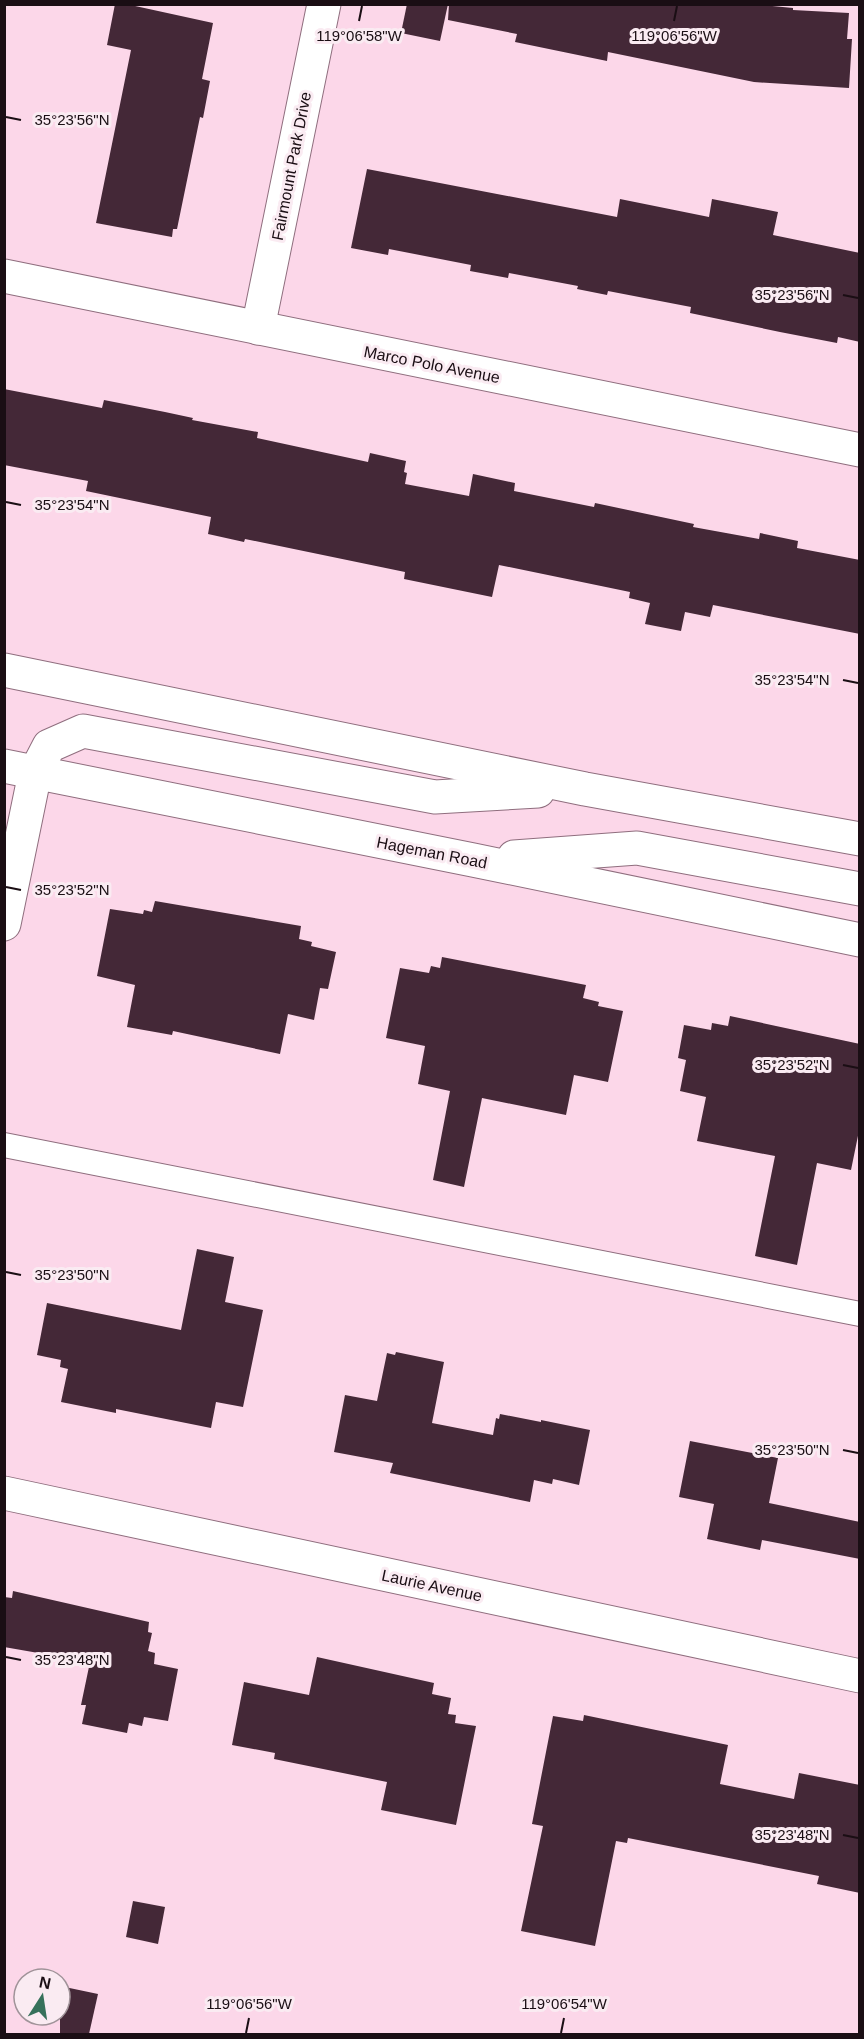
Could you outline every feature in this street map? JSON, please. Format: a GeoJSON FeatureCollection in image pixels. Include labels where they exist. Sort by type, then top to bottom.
{"type":"FeatureCollection","features":[{"type":"Feature","properties":{"kind":"main road","name":"Fairmount Park Drive"},"geometry":{"type":"LineString","coordinates":[[258,328],[324,4]]}},
{"type":"Feature","properties":{"kind":"main road","name":"Marco Polo Avenue"},"geometry":{"type":"LineString","coordinates":[[4,276],[860,450]]}},
{"type":"Feature","properties":{"kind":"main road"},"geometry":{"type":"LineString","coordinates":[[4,670],[585,789],[860,839]]}},
{"type":"Feature","properties":{"kind":"main road"},"geometry":{"type":"LineString","coordinates":[[4,924],[20,770],[49,746],[83,731],[435,797],[585,789]]}},
{"type":"Feature","properties":{"kind":"main road","name":"Hageman Road"},"geometry":{"type":"LineString","coordinates":[[20,770],[860,940]]}},
{"type":"Feature","properties":{"kind":"main road"},"geometry":{"type":"LineString","coordinates":[[473,860],[637,848],[860,889]]}},
{"type":"Feature","properties":{"kind":"main road","name":"Laurie Avenue"},"geometry":{"type":"LineString","coordinates":[[4,1493],[860,1676]]}},
{"type":"Feature","properties":{"kind":"lane"},"geometry":{"type":"LineString","coordinates":[[4,1145],[860,1314]]}},
{"type":"Feature","properties":{"kind":"building"},"geometry":{"type":"Polygon","coordinates":[[[115,4],[126,4],[213,23],[202,79],[210,81],[203,118],[200,117],[177,229],[173,229],[172,237],[96,223],[131,50],[107,45],[115,4]]]}},
{"type":"Feature","properties":{"kind":"building"},"geometry":{"type":"Polygon","coordinates":[[[407,4],[448,4],[440,41],[401,33],[407,4]]]}},
{"type":"Feature","properties":{"kind":"building"},"geometry":{"type":"Polygon","coordinates":[[[449,4],[753,4],[793,8],[793,10],[849,13],[847,39],[852,39],[849,88],[754,82],[608,52],[607,61],[515,42],[517,34],[448,20],[449,4]]]}},
{"type":"Feature","properties":{"kind":"building"},"geometry":{"type":"Polygon","coordinates":[[[367,169],[617,217],[620,199],[709,217],[712,199],[778,212],[773,235],[860,253],[860,342],[838,337],[837,343],[690,313],[691,307],[608,291],[607,295],[577,289],[578,286],[509,273],[508,278],[470,271],[471,265],[389,249],[388,255],[351,248],[367,169]]]}},
{"type":"Feature","properties":{"kind":"building"},"geometry":{"type":"Polygon","coordinates":[[[4,389],[102,408],[104,400],[165,412],[193,418],[192,420],[258,432],[257,438],[368,462],[370,453],[406,461],[405,484],[469,496],[473,474],[515,483],[514,491],[594,507],[595,503],[694,524],[693,527],[759,539],[760,533],[798,541],[797,548],[860,560],[860,634],[713,605],[710,617],[685,612],[681,631],[645,624],[650,603],[629,598],[630,592],[499,565],[492,597],[404,579],[405,572],[245,539],[244,542],[208,534],[211,517],[86,491],[88,481],[4,465],[4,389]]]}},
{"type":"Feature","properties":{"kind":"building"},"geometry":{"type":"Polygon","coordinates":[[[155,901],[301,926],[299,939],[312,942],[311,946],[336,952],[328,989],[320,988],[314,1020],[288,1014],[280,1054],[173,1031],[172,1035],[127,1027],[135,985],[97,976],[110,909],[143,914],[144,910],[152,912],[155,901]]]}},
{"type":"Feature","properties":{"kind":"building"},"geometry":{"type":"Polygon","coordinates":[[[442,957],[586,985],[583,998],[599,1002],[598,1006],[623,1011],[608,1082],[574,1075],[566,1115],[482,1098],[464,1187],[433,1180],[450,1091],[418,1084],[425,1046],[386,1038],[400,968],[429,973],[431,966],[440,968],[442,957]]]}},
{"type":"Feature","properties":{"kind":"building"},"geometry":{"type":"Polygon","coordinates":[[[730,1016],[860,1044],[860,1126],[851,1170],[817,1163],[797,1265],[755,1256],[775,1156],[697,1141],[706,1097],[680,1091],[686,1060],[678,1058],[684,1025],[711,1030],[712,1023],[728,1026],[730,1016]]]}},
{"type":"Feature","properties":{"kind":"building"},"geometry":{"type":"Polygon","coordinates":[[[197,1249],[234,1257],[225,1302],[263,1310],[243,1407],[216,1402],[211,1428],[116,1409],[116,1413],[61,1402],[68,1369],[60,1367],[61,1360],[37,1355],[47,1303],[181,1330],[197,1249]]]}},
{"type":"Feature","properties":{"kind":"building"},"geometry":{"type":"Polygon","coordinates":[[[396,1352],[444,1362],[432,1423],[493,1435],[496,1418],[499,1419],[500,1414],[590,1430],[579,1485],[553,1479],[552,1484],[534,1480],[530,1502],[390,1473],[393,1463],[334,1452],[345,1395],[377,1401],[387,1353],[395,1355],[396,1352]]]}},
{"type":"Feature","properties":{"kind":"building"},"geometry":{"type":"Polygon","coordinates":[[[690,1441],[778,1458],[769,1503],[860,1522],[860,1559],[762,1540],[760,1550],[707,1539],[714,1504],[679,1497],[690,1441]]]}},
{"type":"Feature","properties":{"kind":"building"},"geometry":{"type":"Polygon","coordinates":[[[13,1591],[149,1622],[148,1632],[152,1633],[148,1651],[155,1653],[154,1664],[178,1669],[168,1721],[144,1717],[142,1726],[129,1723],[127,1733],[82,1724],[86,1705],[81,1705],[90,1662],[4,1647],[4,1597],[12,1598],[13,1591]]]}},
{"type":"Feature","properties":{"kind":"building"},"geometry":{"type":"Polygon","coordinates":[[[317,1657],[434,1683],[432,1694],[451,1698],[448,1714],[456,1715],[455,1723],[476,1726],[456,1825],[381,1810],[387,1782],[274,1759],[275,1753],[232,1745],[244,1682],[309,1695],[317,1657]]]}},
{"type":"Feature","properties":{"kind":"building"},"geometry":{"type":"Polygon","coordinates":[[[584,1715],[728,1745],[720,1784],[794,1799],[799,1773],[860,1785],[860,1893],[817,1884],[819,1876],[628,1838],[627,1843],[616,1841],[595,1946],[521,1931],[543,1826],[532,1824],[553,1716],[583,1721],[584,1715]]]}},
{"type":"Feature","properties":{"kind":"building"},"geometry":{"type":"Polygon","coordinates":[[[133,1901],[165,1907],[158,1944],[126,1937],[133,1901]]]}},
{"type":"Feature","properties":{"kind":"building"},"geometry":{"type":"Polygon","coordinates":[[[72,1989],[98,1994],[89,2034],[60,2034],[60,2027],[72,2027],[72,1989]]]}}]}
